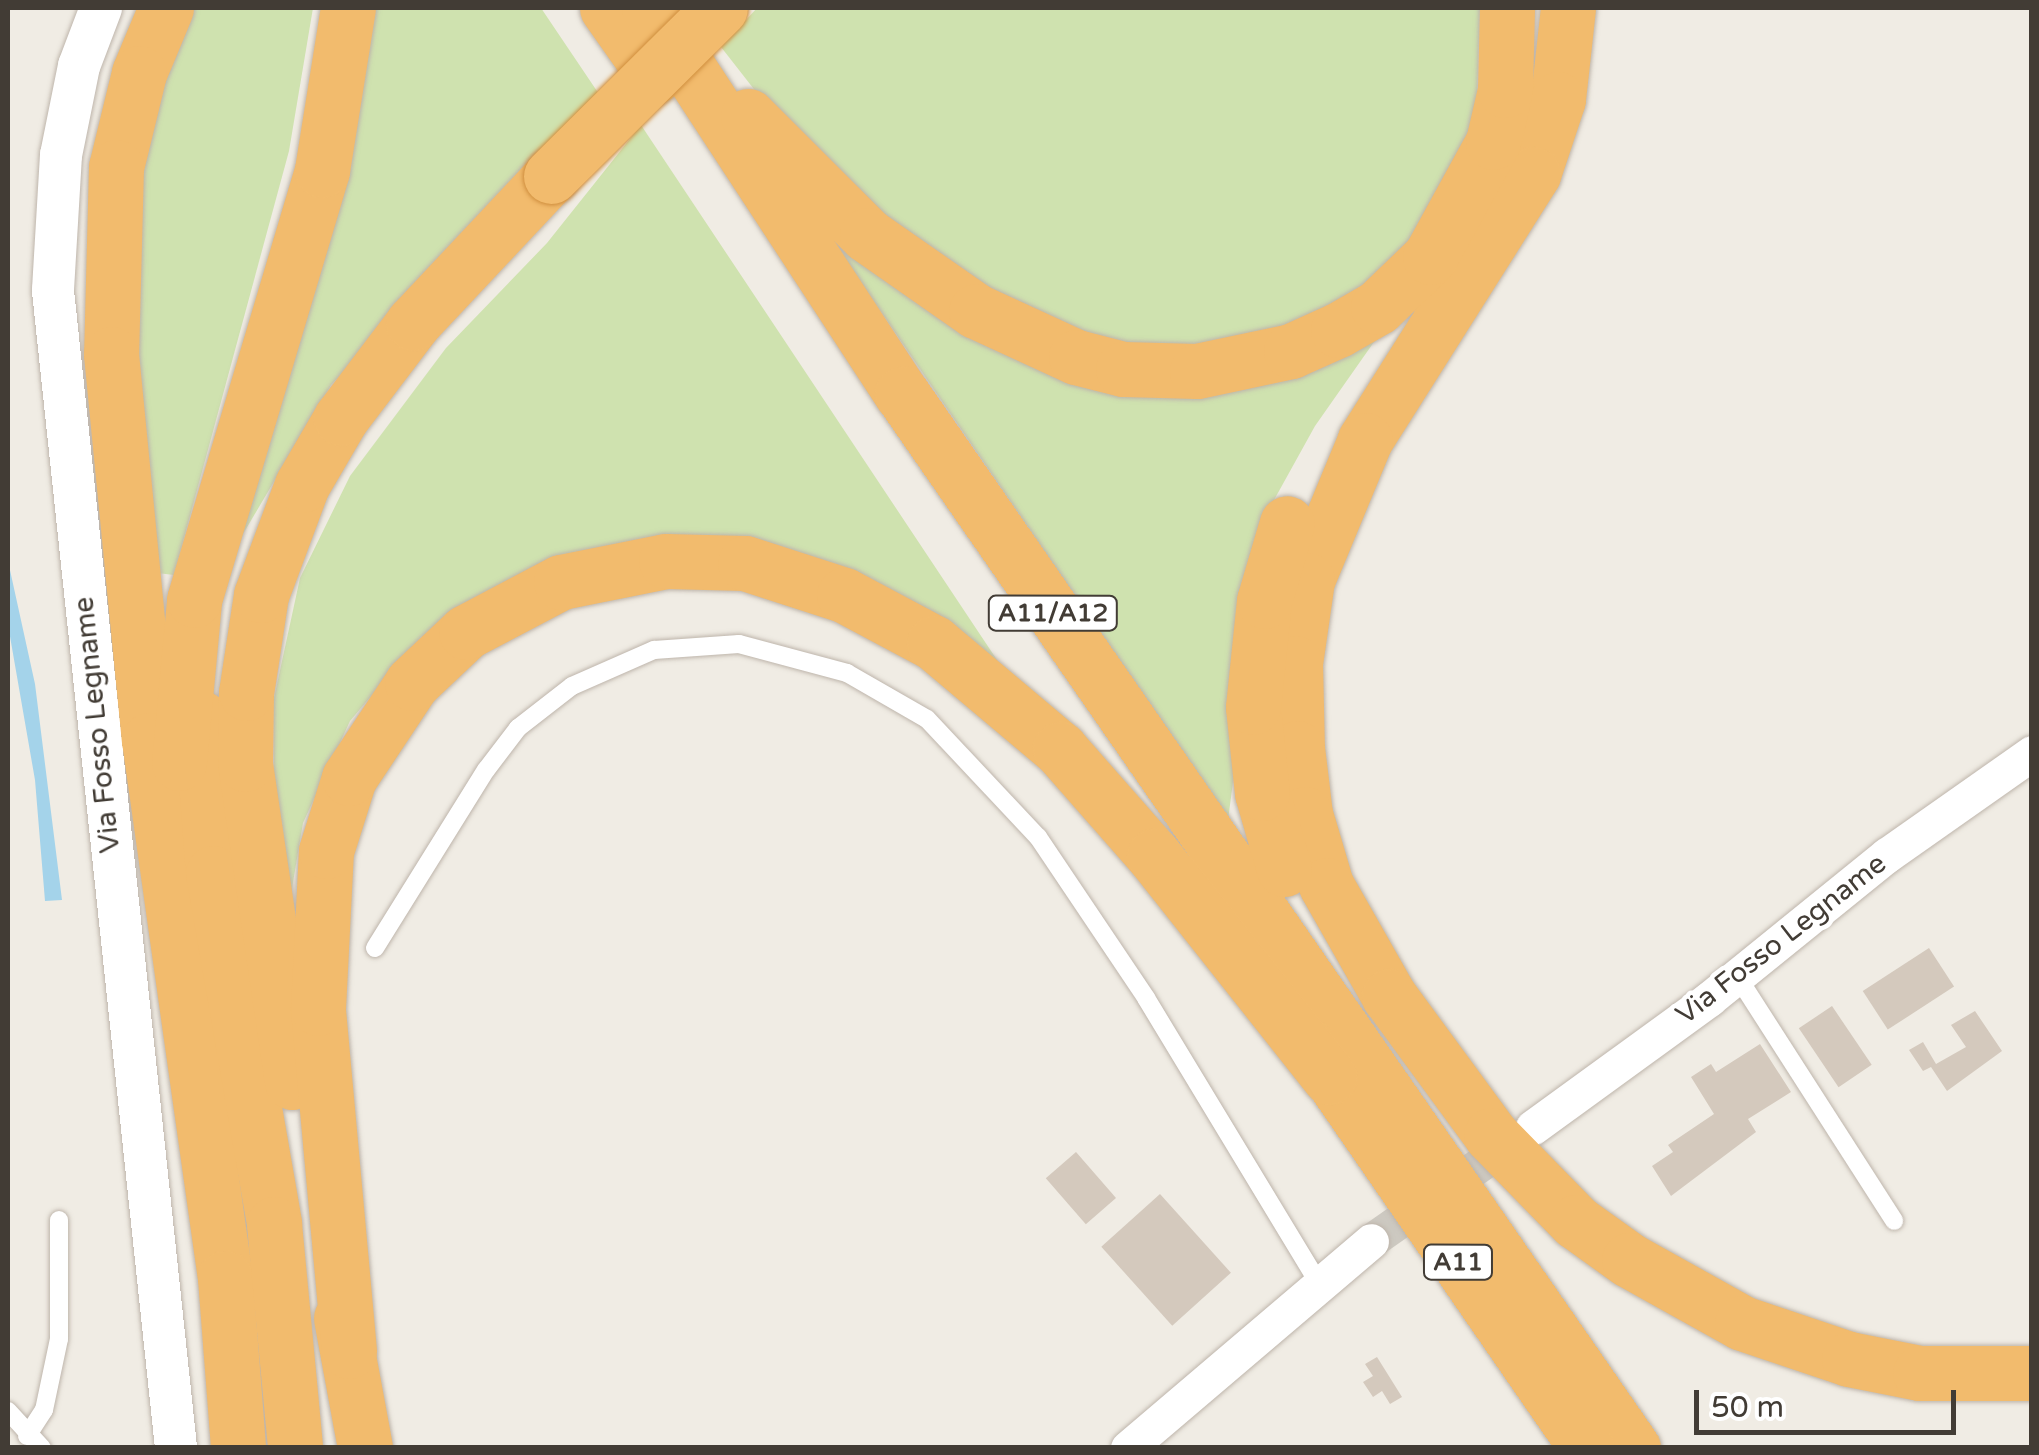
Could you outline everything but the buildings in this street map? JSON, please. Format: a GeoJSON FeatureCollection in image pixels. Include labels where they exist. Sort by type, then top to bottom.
{"type":"FeatureCollection","features":[{"type":"Feature","properties":{"kind":"highway"},"geometry":{"type":"LineString","coordinates":[[166,8],[135,85],[116,167],[111,354],[149,740],[224,1278],[238,1448]]}},
{"type":"Feature","properties":{"kind":"highway"},"geometry":{"type":"LineString","coordinates":[[192,1056],[179,736],[194,600],[322,170],[348,8]]}},
{"type":"Feature","properties":{"kind":"highway","name":"A11/A12"},"geometry":{"type":"LineString","coordinates":[[607,8],[1210,886],[1329,1078]]}},
{"type":"Feature","properties":{"kind":"highway","name":"A11/A12"},"geometry":{"type":"LineString","coordinates":[[649,8],[913,410],[1306,980],[1429,1146],[1633,1448]]}},
{"type":"Feature","properties":{"kind":"highway"},"geometry":{"type":"LineString","coordinates":[[661,8],[780,152],[920,275],[976,312],[1076,357],[1163,372],[1246,363],[1290,350],[1378,307],[1430,257],[1493,142],[1505,90],[1506,8]]}},
{"type":"Feature","properties":{"kind":"highway"},"geometry":{"type":"LineString","coordinates":[[366,1448],[308,1176],[251,834],[245,746],[252,638],[283,530],[341,418],[413,324],[551,176],[720,8]]}},
{"type":"Feature","properties":{"kind":"highway"},"geometry":{"type":"LineString","coordinates":[[1568,8],[1558,99],[1542,151],[1481,261],[1365,440],[1308,580],[1295,663],[1300,782],[1338,911],[1389,996],[1491,1135],[1576,1222],[1629,1260],[1742,1323],[1849,1359],[1920,1373],[2032,1373]]}},
{"type":"Feature","properties":{"kind":"highway"},"geometry":{"type":"LineString","coordinates":[[1429,1146],[1286,877],[1262,793],[1254,675],[1272,568],[1310,474],[1360,398],[1481,261]]}},
{"type":"Feature","properties":{"kind":"highway"},"geometry":{"type":"LineString","coordinates":[[216,530],[202,690],[206,804],[274,1224],[296,1448]]}},
{"type":"Feature","properties":{"kind":"highway"},"geometry":{"type":"LineString","coordinates":[[348,1351],[317,992],[326,851],[349,778],[412,682],[466,632],[560,582],[666,561],[745,563],[844,594],[934,643],[1060,750],[1154,856],[1329,1078]]}},
{"type":"Feature","properties":{"kind":"highway","name":"A11"},"geometry":{"type":"LineString","coordinates":[[1329,1078],[1586,1448]]}},
{"type":"Feature","properties":{"kind":"street","name":"Via Fosso Legname"},"geometry":{"type":"LineString","coordinates":[[101,8],[79,66],[61,155],[52,291],[169,1436]]}},
{"type":"Feature","properties":{"kind":"street","name":"Via Fosso Legname"},"geometry":{"type":"LineString","coordinates":[[1534,1128],[1738,976],[1886,855],[2032,753]]}},
{"type":"Feature","properties":{"kind":"street"},"geometry":{"type":"LineString","coordinates":[[1128,1448],[1318,1282],[1372,1241]]}},
{"type":"Feature","properties":{"kind":"lane"},"geometry":{"type":"LineString","coordinates":[[375,948],[496,756],[518,728],[572,686],[654,650],[739,644],[847,673],[927,719],[1038,838],[1146,998],[1318,1282]]}},
{"type":"Feature","properties":{"kind":"lane"},"geometry":{"type":"LineString","coordinates":[[1738,976],[1894,1222]]}},
{"type":"Feature","properties":{"kind":"lane"},"geometry":{"type":"LineString","coordinates":[[34,1442],[59,1339],[58,1220]]}},
{"type":"Feature","properties":{"kind":"lane"},"geometry":{"type":"LineString","coordinates":[[8,1411],[34,1442]]}},
{"type":"Feature","properties":{"kind":"green space"},"geometry":{"type":"Polygon","coordinates":[[[187,8],[313,8],[289,151],[174,575],[157,573],[144,479],[129,219],[166,49],[187,8]]]}},
{"type":"Feature","properties":{"kind":"green space"},"geometry":{"type":"Polygon","coordinates":[[[369,8],[541,8],[603,100],[331,385],[233,551],[369,8]]]}},
{"type":"Feature","properties":{"kind":"green space"},"geometry":{"type":"Polygon","coordinates":[[[757,8],[1480,8],[1477,98],[1468,135],[1416,236],[1378,278],[1284,339],[1148,360],[969,291],[792,138],[721,47],[757,8]]]}},
{"type":"Feature","properties":{"kind":"green space"},"geometry":{"type":"Polygon","coordinates":[[[641,125],[1017,690],[763,555],[421,637],[350,721],[303,823],[288,912],[274,826],[274,698],[300,578],[350,476],[446,348],[547,243],[641,125]]]}},
{"type":"Feature","properties":{"kind":"green space"},"geometry":{"type":"Polygon","coordinates":[[[823,227],[1068,372],[1388,322],[1315,426],[1269,509],[1228,820],[823,227]]]}},
{"type":"Feature","properties":{"kind":"water"},"geometry":{"type":"Polygon","coordinates":[[[8,561],[35,684],[62,900],[45,901],[35,780],[8,625],[8,561]]]}},
{"type":"Feature","properties":{"kind":"tunnel"},"geometry":{"type":"LineString","coordinates":[[1371,1241],[1518,1138]]}}]}
